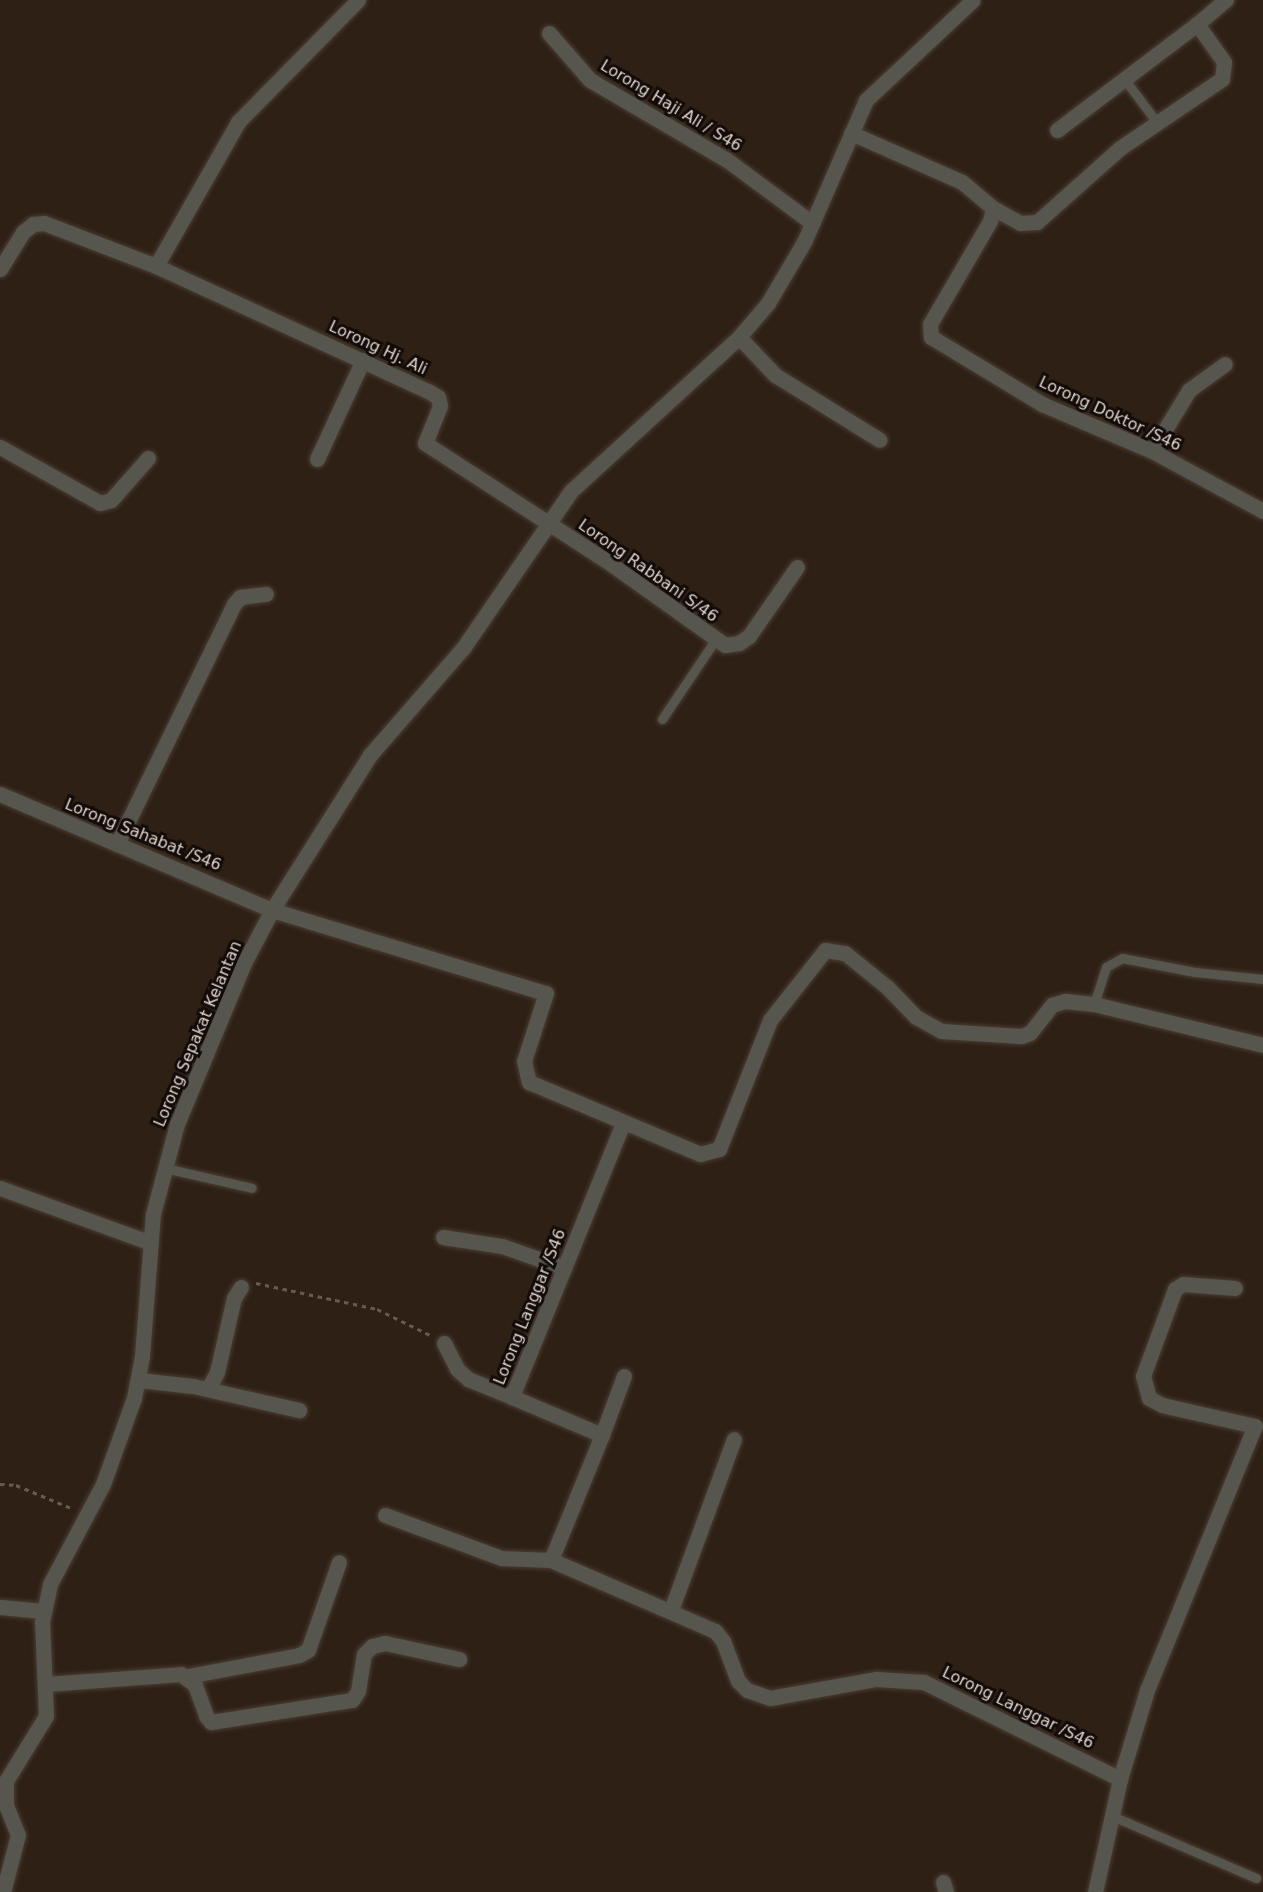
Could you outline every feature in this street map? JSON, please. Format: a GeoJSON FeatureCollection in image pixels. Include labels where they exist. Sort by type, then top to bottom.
{"type":"FeatureCollection","features":[{"type":"Feature","properties":{"kind":"street"},"geometry":{"type":"LineString","coordinates":[[156,266],[238,122],[358,0]]}},
{"type":"Feature","properties":{"kind":"street","name":"Lorong Sepakat Kelantan"},"geometry":{"type":"LineString","coordinates":[[3,1892],[18,1835],[6,1806],[6,1781],[46,1716],[44,1611],[50,1584],[103,1484],[139,1380],[148,1242],[165,1168],[186,1102],[244,963],[272,910],[370,755],[463,648],[571,491],[739,337],[768,303],[812,223],[866,100],[884,79],[973,0]]}},
{"type":"Feature","properties":{"kind":"street"},"geometry":{"type":"LineString","coordinates":[[1057,130],[1125,80],[1226,0]]}},
{"type":"Feature","properties":{"kind":"street"},"geometry":{"type":"LineString","coordinates":[[850,133],[883,144],[962,182],[993,208],[1020,223],[1037,222],[1120,148],[1225,74],[1224,62],[1197,24]]}},
{"type":"Feature","properties":{"kind":"street","name":"Lorong Haji Ali / S46"},"geometry":{"type":"LineString","coordinates":[[549,33],[590,80],[727,160],[812,223]]}},
{"type":"Feature","properties":{"kind":"street","name":"Lorong Doktor /S46"},"geometry":{"type":"LineString","coordinates":[[993,208],[990,220],[930,324],[931,338],[1042,404],[1152,452],[1263,511]]}},
{"type":"Feature","properties":{"kind":"street","name":"Lorong Hj. Ali"},"geometry":{"type":"LineString","coordinates":[[0,269],[23,232],[33,224],[44,223],[156,266],[363,360],[438,397],[440,406],[425,443],[549,523]]}},
{"type":"Feature","properties":{"kind":"street"},"geometry":{"type":"LineString","coordinates":[[739,337],[775,375],[879,440]]}},
{"type":"Feature","properties":{"kind":"street"},"geometry":{"type":"LineString","coordinates":[[317,459],[363,360]]}},
{"type":"Feature","properties":{"kind":"street"},"geometry":{"type":"LineString","coordinates":[[1152,452],[1189,390],[1225,364]]}},
{"type":"Feature","properties":{"kind":"street"},"geometry":{"type":"LineString","coordinates":[[0,447],[100,503],[111,500],[148,458]]}},
{"type":"Feature","properties":{"kind":"street","name":"Lorong Rabbani S/46"},"geometry":{"type":"LineString","coordinates":[[549,523],[715,640],[732,644],[749,636],[797,567]]}},
{"type":"Feature","properties":{"kind":"street"},"geometry":{"type":"LineString","coordinates":[[117,844],[234,604],[240,597],[266,594]]}},
{"type":"Feature","properties":{"kind":"street","name":"Lorong Sahabat /S46"},"geometry":{"type":"LineString","coordinates":[[0,794],[272,910]]}},
{"type":"Feature","properties":{"kind":"street"},"geometry":{"type":"LineString","coordinates":[[272,910],[546,993],[524,1061],[529,1082],[700,1154],[719,1149],[770,1020],[825,950],[845,953],[887,987],[916,1017],[941,1031],[1022,1036],[1030,1033],[1056,1003],[1094,1004],[1263,1045]]}},
{"type":"Feature","properties":{"kind":"street","name":"Lorong Langgar /S46"},"geometry":{"type":"LineString","coordinates":[[602,1436],[512,1397],[623,1123]]}},
{"type":"Feature","properties":{"kind":"street"},"geometry":{"type":"LineString","coordinates":[[0,1188],[148,1242]]}},
{"type":"Feature","properties":{"kind":"street"},"geometry":{"type":"LineString","coordinates":[[443,1238],[502,1246],[564,1268]]}},
{"type":"Feature","properties":{"kind":"street"},"geometry":{"type":"LineString","coordinates":[[1095,1892],[1120,1779],[1147,1690],[1255,1426],[1162,1405],[1149,1398],[1143,1377],[1175,1288],[1183,1284],[1235,1288]]}},
{"type":"Feature","properties":{"kind":"street"},"geometry":{"type":"LineString","coordinates":[[208,1389],[217,1372],[234,1298],[241,1287]]}},
{"type":"Feature","properties":{"kind":"street"},"geometry":{"type":"LineString","coordinates":[[444,1343],[458,1369],[468,1379],[512,1397]]}},
{"type":"Feature","properties":{"kind":"street"},"geometry":{"type":"LineString","coordinates":[[385,1515],[501,1558],[551,1560],[624,1377]]}},
{"type":"Feature","properties":{"kind":"street"},"geometry":{"type":"LineString","coordinates":[[139,1380],[208,1389],[299,1410]]}},
{"type":"Feature","properties":{"kind":"street"},"geometry":{"type":"LineString","coordinates":[[671,1610],[734,1439]]}},
{"type":"Feature","properties":{"kind":"street","name":"Lorong Langgar /S46"},"geometry":{"type":"LineString","coordinates":[[551,1560],[715,1631],[723,1641],[738,1681],[747,1690],[770,1698],[876,1679],[924,1682],[1120,1779]]}},
{"type":"Feature","properties":{"kind":"street"},"geometry":{"type":"LineString","coordinates":[[46,1684],[181,1674],[188,1677],[299,1655],[308,1650],[339,1562]]}},
{"type":"Feature","properties":{"kind":"street"},"geometry":{"type":"LineString","coordinates":[[0,1607],[44,1611]]}},
{"type":"Feature","properties":{"kind":"street"},"geometry":{"type":"LineString","coordinates":[[188,1677],[211,1722],[352,1700],[358,1690],[364,1654],[372,1646],[385,1643],[459,1659]]}},
{"type":"Feature","properties":{"kind":"lane"},"geometry":{"type":"LineString","coordinates":[[1125,80],[1156,121]]}},
{"type":"Feature","properties":{"kind":"lane"},"geometry":{"type":"LineString","coordinates":[[662,719],[715,640]]}},
{"type":"Feature","properties":{"kind":"lane"},"geometry":{"type":"LineString","coordinates":[[1094,1004],[1106,968],[1122,958],[1195,972],[1263,979]]}},
{"type":"Feature","properties":{"kind":"lane"},"geometry":{"type":"LineString","coordinates":[[165,1168],[252,1188]]}},
{"type":"Feature","properties":{"kind":"lane"},"geometry":{"type":"LineString","coordinates":[[1112,1816],[1256,1878]]}},
{"type":"Feature","properties":{"kind":"path"},"geometry":{"type":"LineString","coordinates":[[241,1287],[253,1283],[356,1302],[377,1308],[444,1343]]}},
{"type":"Feature","properties":{"kind":"path"},"geometry":{"type":"LineString","coordinates":[[0,1484],[16,1485],[86,1515]]}}]}
